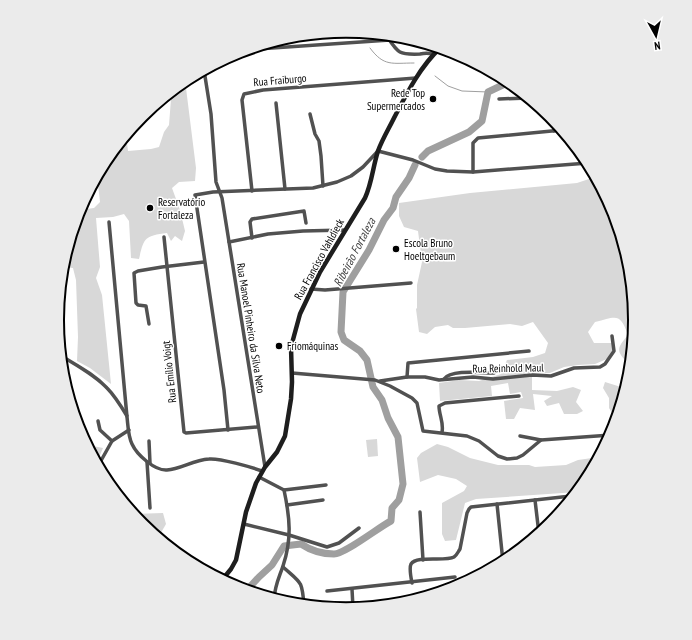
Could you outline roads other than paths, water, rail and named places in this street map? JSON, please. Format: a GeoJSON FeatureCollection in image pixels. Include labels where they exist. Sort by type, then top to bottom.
{"type":"FeatureCollection","features":[{"type":"Feature","properties":{"kind":"main road","name":"Rua Francisco Vahldieck"},"geometry":{"type":"LineString","coordinates":[[226,575],[236,560],[250,497],[263,469],[277,452],[282,443],[287,429],[291,399],[292,373],[290,355],[292,340],[300,314],[311,289],[369,190],[378,151],[403,100],[433,54]]}},
{"type":"Feature","properties":{"kind":"street"},"geometry":{"type":"LineString","coordinates":[[273,48],[385,40]]}},
{"type":"Feature","properties":{"kind":"street"},"geometry":{"type":"LineString","coordinates":[[391,41],[400,53],[433,54]]}},
{"type":"Feature","properties":{"kind":"street","name":"Rua Manoel Pinheiro da Silva Neto"},"geometry":{"type":"LineString","coordinates":[[205,76],[216,182],[222,198],[258,427],[263,469]]}},
{"type":"Feature","properties":{"kind":"street","name":"Rua Fraiburgo"},"geometry":{"type":"LineString","coordinates":[[252,191],[242,100],[244,94],[263,90],[416,78]]}},
{"type":"Feature","properties":{"kind":"street"},"geometry":{"type":"LineString","coordinates":[[499,99],[521,98]]}},
{"type":"Feature","properties":{"kind":"street"},"geometry":{"type":"LineString","coordinates":[[276,103],[285,189]]}},
{"type":"Feature","properties":{"kind":"street"},"geometry":{"type":"LineString","coordinates":[[310,114],[322,156],[323,186]]}},
{"type":"Feature","properties":{"kind":"street"},"geometry":{"type":"LineString","coordinates":[[473,172],[473,143],[478,138],[554,131]]}},
{"type":"Feature","properties":{"kind":"street"},"geometry":{"type":"LineString","coordinates":[[228,430],[194,195],[220,192],[227,193],[313,188],[323,186],[351,176],[378,151],[412,160],[441,170],[473,172],[580,164]]}},
{"type":"Feature","properties":{"kind":"street"},"geometry":{"type":"LineString","coordinates":[[252,238],[250,222],[252,219],[304,211],[306,223]]}},
{"type":"Feature","properties":{"kind":"street"},"geometry":{"type":"LineString","coordinates":[[109,222],[127,417],[132,445],[148,462],[162,470],[169,470],[199,460],[210,459],[263,469]]}},
{"type":"Feature","properties":{"kind":"street"},"geometry":{"type":"LineString","coordinates":[[229,242],[268,234],[303,231],[346,230]]}},
{"type":"Feature","properties":{"kind":"street","name":"Rua Emílio Voigt"},"geometry":{"type":"LineString","coordinates":[[164,237],[184,432],[258,427]]}},
{"type":"Feature","properties":{"kind":"street"},"geometry":{"type":"LineString","coordinates":[[149,324],[146,306],[138,305],[136,303],[134,273],[167,266],[204,262]]}},
{"type":"Feature","properties":{"kind":"street"},"geometry":{"type":"LineString","coordinates":[[311,289],[340,289],[411,283]]}},
{"type":"Feature","properties":{"kind":"street","name":"Rua Reinhold Maul"},"geometry":{"type":"LineString","coordinates":[[292,373],[376,381],[407,377],[425,377],[439,380],[473,377],[493,379],[532,375],[551,376],[574,368],[600,367],[605,364],[614,350],[612,336]]}},
{"type":"Feature","properties":{"kind":"street"},"geometry":{"type":"LineString","coordinates":[[407,377],[408,363],[529,351]]}},
{"type":"Feature","properties":{"kind":"street"},"geometry":{"type":"LineString","coordinates":[[66,359],[96,378],[107,388],[117,400],[127,417]]}},
{"type":"Feature","properties":{"kind":"street"},"geometry":{"type":"LineString","coordinates":[[444,379],[447,376],[460,373],[494,373]]}},
{"type":"Feature","properties":{"kind":"street"},"geometry":{"type":"LineString","coordinates":[[376,381],[390,386],[414,400],[419,409],[422,431],[442,432],[467,436],[479,441],[498,456],[507,459],[517,458],[523,455],[541,440]]}},
{"type":"Feature","properties":{"kind":"street"},"geometry":{"type":"LineString","coordinates":[[442,432],[443,426],[439,406],[445,403],[518,396]]}},
{"type":"Feature","properties":{"kind":"street"},"geometry":{"type":"LineString","coordinates":[[98,421],[100,430],[112,441]]}},
{"type":"Feature","properties":{"kind":"street"},"geometry":{"type":"LineString","coordinates":[[101,460],[112,441],[129,430]]}},
{"type":"Feature","properties":{"kind":"street"},"geometry":{"type":"LineString","coordinates":[[520,436],[541,440],[603,436]]}},
{"type":"Feature","properties":{"kind":"street"},"geometry":{"type":"LineString","coordinates":[[149,441],[148,462],[150,508]]}},
{"type":"Feature","properties":{"kind":"street"},"geometry":{"type":"LineString","coordinates":[[259,477],[284,490],[326,485]]}},
{"type":"Feature","properties":{"kind":"street"},"geometry":{"type":"LineString","coordinates":[[274,592],[283,567],[289,537],[290,522],[284,490]]}},
{"type":"Feature","properties":{"kind":"street"},"geometry":{"type":"LineString","coordinates":[[412,583],[411,564],[423,560],[454,557],[460,550],[469,509],[472,507],[566,497]]}},
{"type":"Feature","properties":{"kind":"street"},"geometry":{"type":"LineString","coordinates":[[287,505],[323,500]]}},
{"type":"Feature","properties":{"kind":"street"},"geometry":{"type":"LineString","coordinates":[[535,500],[538,526]]}},
{"type":"Feature","properties":{"kind":"street"},"geometry":{"type":"LineString","coordinates":[[498,504],[502,554]]}},
{"type":"Feature","properties":{"kind":"street"},"geometry":{"type":"LineString","coordinates":[[420,512],[423,560]]}},
{"type":"Feature","properties":{"kind":"street"},"geometry":{"type":"LineString","coordinates":[[244,524],[327,547],[338,543],[359,528]]}},
{"type":"Feature","properties":{"kind":"street"},"geometry":{"type":"LineString","coordinates":[[283,567],[301,583],[303,599]]}},
{"type":"Feature","properties":{"kind":"street"},"geometry":{"type":"LineString","coordinates":[[327,591],[412,583],[456,577]]}},
{"type":"Feature","properties":{"kind":"street"},"geometry":{"type":"LineString","coordinates":[[352,589],[353,602]]}},
{"type":"Feature","properties":{"kind":"waterway"},"geometry":{"type":"LineString","coordinates":[[370,48],[380,58],[389,63],[414,63]]}},
{"type":"Feature","properties":{"kind":"waterway"},"geometry":{"type":"LineString","coordinates":[[435,76],[448,86],[462,91],[488,92]]}},
{"type":"Feature","properties":{"kind":"waterway","name":"Ribeirão Fortaleza"},"geometry":{"type":"LineString","coordinates":[[422,157],[428,151],[469,132],[482,121],[488,92],[502,85]]}},
{"type":"Feature","properties":{"kind":"waterway","name":"Ribeirão Fortaleza"},"geometry":{"type":"LineString","coordinates":[[251,586],[272,565],[284,546],[301,544],[321,552],[330,554],[339,553],[391,521],[392,508],[399,500],[403,484],[398,437],[388,418],[382,400],[373,387],[367,360],[360,351],[344,340],[341,332],[343,292],[369,250],[384,220],[393,208],[396,197],[409,178],[415,165]]}},
{"type":"Feature","properties":{"kind":"place","name":"Rede Top Supermercados"},"geometry":{"type":"Point","coordinates":[433,99]}},
{"type":"Feature","properties":{"kind":"place","name":"Reservatório Fortaleza"},"geometry":{"type":"Point","coordinates":[150,208]}},
{"type":"Feature","properties":{"kind":"place","name":"Escola Bruno Hoeltgebaum"},"geometry":{"type":"Point","coordinates":[396,249]}},
{"type":"Feature","properties":{"kind":"place","name":"Friomáquinas"},"geometry":{"type":"Point","coordinates":[279,346]}}]}
